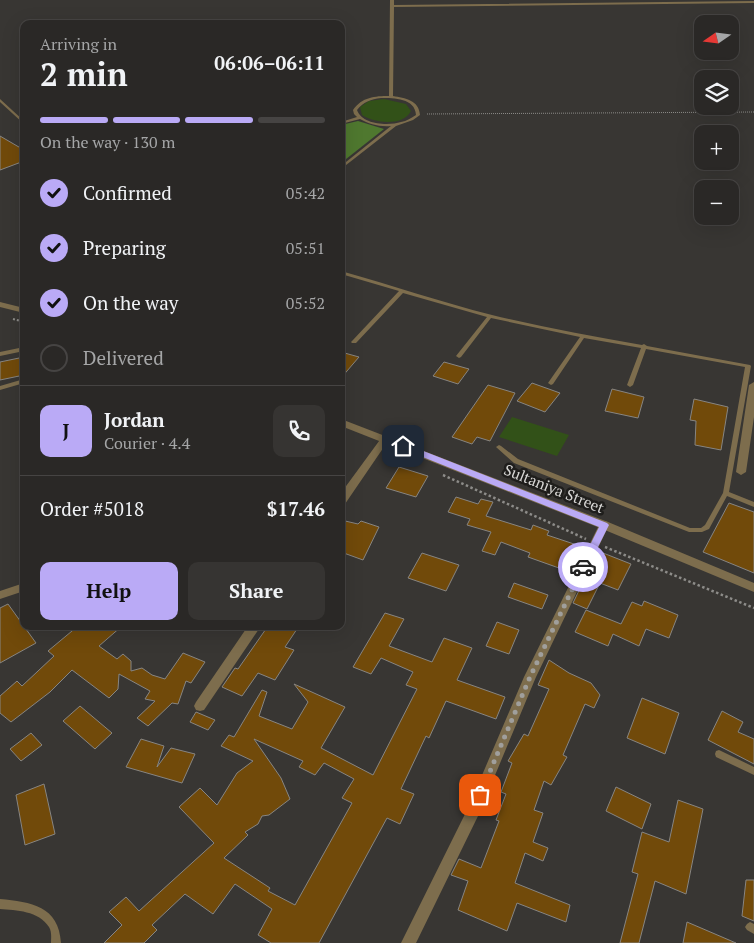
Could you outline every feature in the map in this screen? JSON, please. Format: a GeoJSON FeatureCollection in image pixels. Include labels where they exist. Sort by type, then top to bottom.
{"type":"FeatureCollection","features":[{"type":"Feature","properties":{"kind":"street"},"geometry":{"type":"LineString","coordinates":[[0,304],[20,311]]}},
{"type":"Feature","properties":{"kind":"street"},"geometry":{"type":"LineString","coordinates":[[741,472],[754,385]]}},
{"type":"Feature","properties":{"kind":"street","name":"Sultаniya Street"},"geometry":{"type":"LineString","coordinates":[[345,424],[604,525],[754,588]]}},
{"type":"Feature","properties":{"kind":"street"},"geometry":{"type":"LineString","coordinates":[[345,495],[385,439]]}},
{"type":"Feature","properties":{"kind":"street"},"geometry":{"type":"LineString","coordinates":[[408,943],[473,812],[530,677],[604,525]]}},
{"type":"Feature","properties":{"kind":"street"},"geometry":{"type":"LineString","coordinates":[[0,595],[20,588]]}},
{"type":"Feature","properties":{"kind":"street"},"geometry":{"type":"LineString","coordinates":[[200,706],[252,630]]}},
{"type":"Feature","properties":{"kind":"lane"},"geometry":{"type":"LineString","coordinates":[[391,97],[392,0]]}},
{"type":"Feature","properties":{"kind":"lane"},"geometry":{"type":"LineString","coordinates":[[392,6],[558,2],[754,2]]}},
{"type":"Feature","properties":{"kind":"lane"},"geometry":{"type":"LineString","coordinates":[[345,122],[360,118],[376,124],[396,124],[406,122],[418,114],[418,110],[416,105],[410,101],[381,97],[363,101],[355,110],[360,118]]}},
{"type":"Feature","properties":{"kind":"lane"},"geometry":{"type":"LineString","coordinates":[[0,100],[20,119]]}},
{"type":"Feature","properties":{"kind":"lane"},"geometry":{"type":"LineString","coordinates":[[345,165],[396,124]]}},
{"type":"Feature","properties":{"kind":"lane"},"geometry":{"type":"LineString","coordinates":[[345,273],[490,316],[583,336],[748,366],[726,494],[707,527],[702,530],[689,530],[516,462],[498,447]]}},
{"type":"Feature","properties":{"kind":"lane"},"geometry":{"type":"LineString","coordinates":[[354,342],[404,290]]}},
{"type":"Feature","properties":{"kind":"lane"},"geometry":{"type":"LineString","coordinates":[[459,356],[490,316]]}},
{"type":"Feature","properties":{"kind":"lane"},"geometry":{"type":"LineString","coordinates":[[551,383],[583,336]]}},
{"type":"Feature","properties":{"kind":"lane"},"geometry":{"type":"LineString","coordinates":[[630,385],[644,346]]}},
{"type":"Feature","properties":{"kind":"lane"},"geometry":{"type":"LineString","coordinates":[[0,354],[20,350]]}},
{"type":"Feature","properties":{"kind":"lane"},"geometry":{"type":"LineString","coordinates":[[0,388],[20,382]]}},
{"type":"Feature","properties":{"kind":"lane"},"geometry":{"type":"LineString","coordinates":[[726,494],[754,505]]}},
{"type":"Feature","properties":{"kind":"lane"},"geometry":{"type":"LineString","coordinates":[[719,754],[754,771]]}},
{"type":"Feature","properties":{"kind":"lane"},"geometry":{"type":"LineString","coordinates":[[0,904],[23,906],[43,914],[54,924],[56,943]]}},
{"type":"Feature","properties":{"kind":"path"},"geometry":{"type":"LineString","coordinates":[[418,114],[754,112]]}},
{"type":"Feature","properties":{"kind":"path"},"geometry":{"type":"LineString","coordinates":[[442,475],[595,543],[754,608]]}},
{"type":"Feature","properties":{"kind":"green space"},"geometry":{"type":"Polygon","coordinates":[[[384,99],[406,104],[411,111],[402,120],[388,122],[374,120],[362,115],[360,107],[369,101],[384,99]]]}},
{"type":"Feature","properties":{"kind":"green space"},"geometry":{"type":"Polygon","coordinates":[[[358,121],[384,129],[345,160],[345,124],[358,121]]]}},
{"type":"Feature","properties":{"kind":"green space"},"geometry":{"type":"Polygon","coordinates":[[[512,417],[569,435],[557,456],[499,437],[512,417]]]}},
{"type":"Feature","properties":{"kind":"building"},"geometry":{"type":"Polygon","coordinates":[[[0,136],[20,148],[20,162],[0,170],[0,136]]]}},
{"type":"Feature","properties":{"kind":"building"},"geometry":{"type":"Polygon","coordinates":[[[345,353],[359,357],[345,373],[345,353]]]}},
{"type":"Feature","properties":{"kind":"building"},"geometry":{"type":"Polygon","coordinates":[[[20,358],[20,376],[0,380],[0,362],[20,358]]]}},
{"type":"Feature","properties":{"kind":"building"},"geometry":{"type":"Polygon","coordinates":[[[444,362],[469,369],[458,384],[433,376],[444,362]]]}},
{"type":"Feature","properties":{"kind":"building"},"geometry":{"type":"Polygon","coordinates":[[[532,383],[560,393],[545,412],[517,401],[532,383]]]}},
{"type":"Feature","properties":{"kind":"building"},"geometry":{"type":"Polygon","coordinates":[[[488,385],[515,393],[490,441],[477,437],[472,444],[452,437],[488,385]]]}},
{"type":"Feature","properties":{"kind":"building"},"geometry":{"type":"Polygon","coordinates":[[[612,389],[644,397],[638,418],[605,411],[612,389]]]}},
{"type":"Feature","properties":{"kind":"building"},"geometry":{"type":"Polygon","coordinates":[[[694,399],[728,407],[721,450],[695,445],[696,421],[690,420],[694,399]]]}},
{"type":"Feature","properties":{"kind":"building"},"geometry":{"type":"Polygon","coordinates":[[[399,467],[428,476],[416,497],[386,488],[399,467]]]}},
{"type":"Feature","properties":{"kind":"building"},"geometry":{"type":"Polygon","coordinates":[[[456,497],[478,504],[481,499],[493,502],[486,516],[531,530],[533,525],[549,531],[547,535],[586,548],[573,573],[528,557],[530,553],[501,542],[495,555],[482,551],[491,532],[467,525],[470,519],[448,512],[456,497]]]}},
{"type":"Feature","properties":{"kind":"building"},"geometry":{"type":"Polygon","coordinates":[[[729,503],[754,512],[754,573],[703,552],[729,503]]]}},
{"type":"Feature","properties":{"kind":"building"},"geometry":{"type":"Polygon","coordinates":[[[345,521],[358,524],[361,521],[379,527],[363,560],[345,553],[345,521]]]}},
{"type":"Feature","properties":{"kind":"building"},"geometry":{"type":"Polygon","coordinates":[[[598,551],[631,564],[618,590],[600,583],[587,609],[573,603],[598,551]]]}},
{"type":"Feature","properties":{"kind":"building"},"geometry":{"type":"Polygon","coordinates":[[[422,553],[459,565],[446,591],[408,578],[422,553]]]}},
{"type":"Feature","properties":{"kind":"building"},"geometry":{"type":"Polygon","coordinates":[[[514,583],[548,595],[542,609],[508,597],[514,583]]]}},
{"type":"Feature","properties":{"kind":"building"},"geometry":{"type":"Polygon","coordinates":[[[644,601],[678,615],[669,638],[646,629],[639,646],[613,634],[608,646],[575,632],[586,610],[621,624],[632,602],[642,606],[644,601]]]}},
{"type":"Feature","properties":{"kind":"building"},"geometry":{"type":"Polygon","coordinates":[[[8,604],[20,621],[20,630],[27,630],[36,643],[0,663],[0,608],[8,604]]]}},
{"type":"Feature","properties":{"kind":"building"},"geometry":{"type":"Polygon","coordinates":[[[385,613],[404,619],[389,646],[432,662],[444,638],[472,648],[457,680],[505,697],[496,719],[446,701],[429,738],[426,736],[401,789],[414,794],[400,824],[387,818],[319,943],[271,943],[258,935],[272,909],[235,884],[213,914],[185,894],[152,925],[157,930],[144,943],[104,943],[122,925],[109,912],[126,897],[139,911],[214,843],[179,807],[200,788],[217,805],[237,773],[253,761],[221,746],[229,735],[234,737],[262,690],[267,692],[259,716],[292,729],[308,702],[294,684],[345,707],[321,748],[373,775],[417,689],[406,685],[413,672],[381,658],[371,674],[353,667],[385,613]],[[254,739],[281,778],[290,799],[269,815],[262,816],[258,824],[245,832],[248,835],[224,858],[270,888],[268,891],[295,905],[352,803],[342,798],[354,779],[324,763],[315,775],[299,767],[303,761],[254,739]]]}},
{"type":"Feature","properties":{"kind":"building"},"geometry":{"type":"Polygon","coordinates":[[[497,622],[519,630],[509,654],[486,646],[497,622]]]}},
{"type":"Feature","properties":{"kind":"building"},"geometry":{"type":"Polygon","coordinates":[[[73,630],[117,630],[99,646],[117,659],[123,654],[131,661],[131,671],[142,668],[152,675],[165,679],[183,653],[205,662],[191,683],[186,681],[178,704],[172,703],[148,726],[137,718],[155,701],[145,699],[150,691],[119,674],[118,689],[109,698],[72,670],[50,692],[11,722],[0,713],[0,696],[17,681],[22,686],[54,656],[48,651],[73,630]]]}},
{"type":"Feature","properties":{"kind":"building"},"geometry":{"type":"Polygon","coordinates":[[[265,630],[296,630],[285,647],[294,650],[275,680],[258,673],[242,696],[222,687],[235,668],[238,669],[265,630]]]}},
{"type":"Feature","properties":{"kind":"building"},"geometry":{"type":"Polygon","coordinates":[[[549,660],[569,673],[591,683],[600,695],[594,708],[585,704],[563,755],[567,757],[551,785],[544,781],[534,810],[543,813],[533,842],[548,848],[543,861],[525,853],[515,883],[570,905],[566,922],[517,903],[507,931],[458,910],[468,881],[451,875],[459,859],[481,868],[499,821],[496,820],[506,794],[501,792],[512,763],[508,761],[524,734],[528,736],[549,689],[538,685],[549,660]]]}},
{"type":"Feature","properties":{"kind":"building"},"geometry":{"type":"Polygon","coordinates":[[[642,698],[679,713],[665,754],[627,738],[642,698]]]}},
{"type":"Feature","properties":{"kind":"building"},"geometry":{"type":"Polygon","coordinates":[[[80,706],[112,733],[95,749],[63,721],[80,706]]]}},
{"type":"Feature","properties":{"kind":"building"},"geometry":{"type":"Polygon","coordinates":[[[722,711],[743,722],[738,732],[754,739],[754,764],[708,740],[722,711]]]}},
{"type":"Feature","properties":{"kind":"building"},"geometry":{"type":"Polygon","coordinates":[[[196,712],[215,720],[208,730],[190,722],[196,712]]]}},
{"type":"Feature","properties":{"kind":"building"},"geometry":{"type":"Polygon","coordinates":[[[31,733],[42,745],[21,761],[10,749],[31,733]]]}},
{"type":"Feature","properties":{"kind":"building"},"geometry":{"type":"Polygon","coordinates":[[[141,739],[164,746],[157,767],[171,748],[195,754],[182,783],[126,767],[141,739]]]}},
{"type":"Feature","properties":{"kind":"building"},"geometry":{"type":"Polygon","coordinates":[[[44,784],[55,834],[25,845],[16,795],[44,784]]]}},
{"type":"Feature","properties":{"kind":"building"},"geometry":{"type":"Polygon","coordinates":[[[616,787],[651,804],[642,829],[606,811],[616,787]]]}},
{"type":"Feature","properties":{"kind":"building"},"geometry":{"type":"Polygon","coordinates":[[[678,800],[703,809],[686,894],[655,881],[639,943],[620,943],[638,874],[632,872],[642,832],[669,842],[678,800]]]}},
{"type":"Feature","properties":{"kind":"building"},"geometry":{"type":"Polygon","coordinates":[[[746,880],[754,880],[754,921],[742,916],[746,880]]]}},
{"type":"Feature","properties":{"kind":"building"},"geometry":{"type":"Polygon","coordinates":[[[687,922],[736,943],[683,943],[687,922]]]}},
{"type":"Feature","properties":{"kind":"way so far"},"geometry":{"type":"LineString","coordinates":[[480,795],[530,677],[583,567]]}},
{"type":"Feature","properties":{"kind":"route"},"geometry":{"type":"LineString","coordinates":[[403,446],[604,525],[583,567]]}}]}
